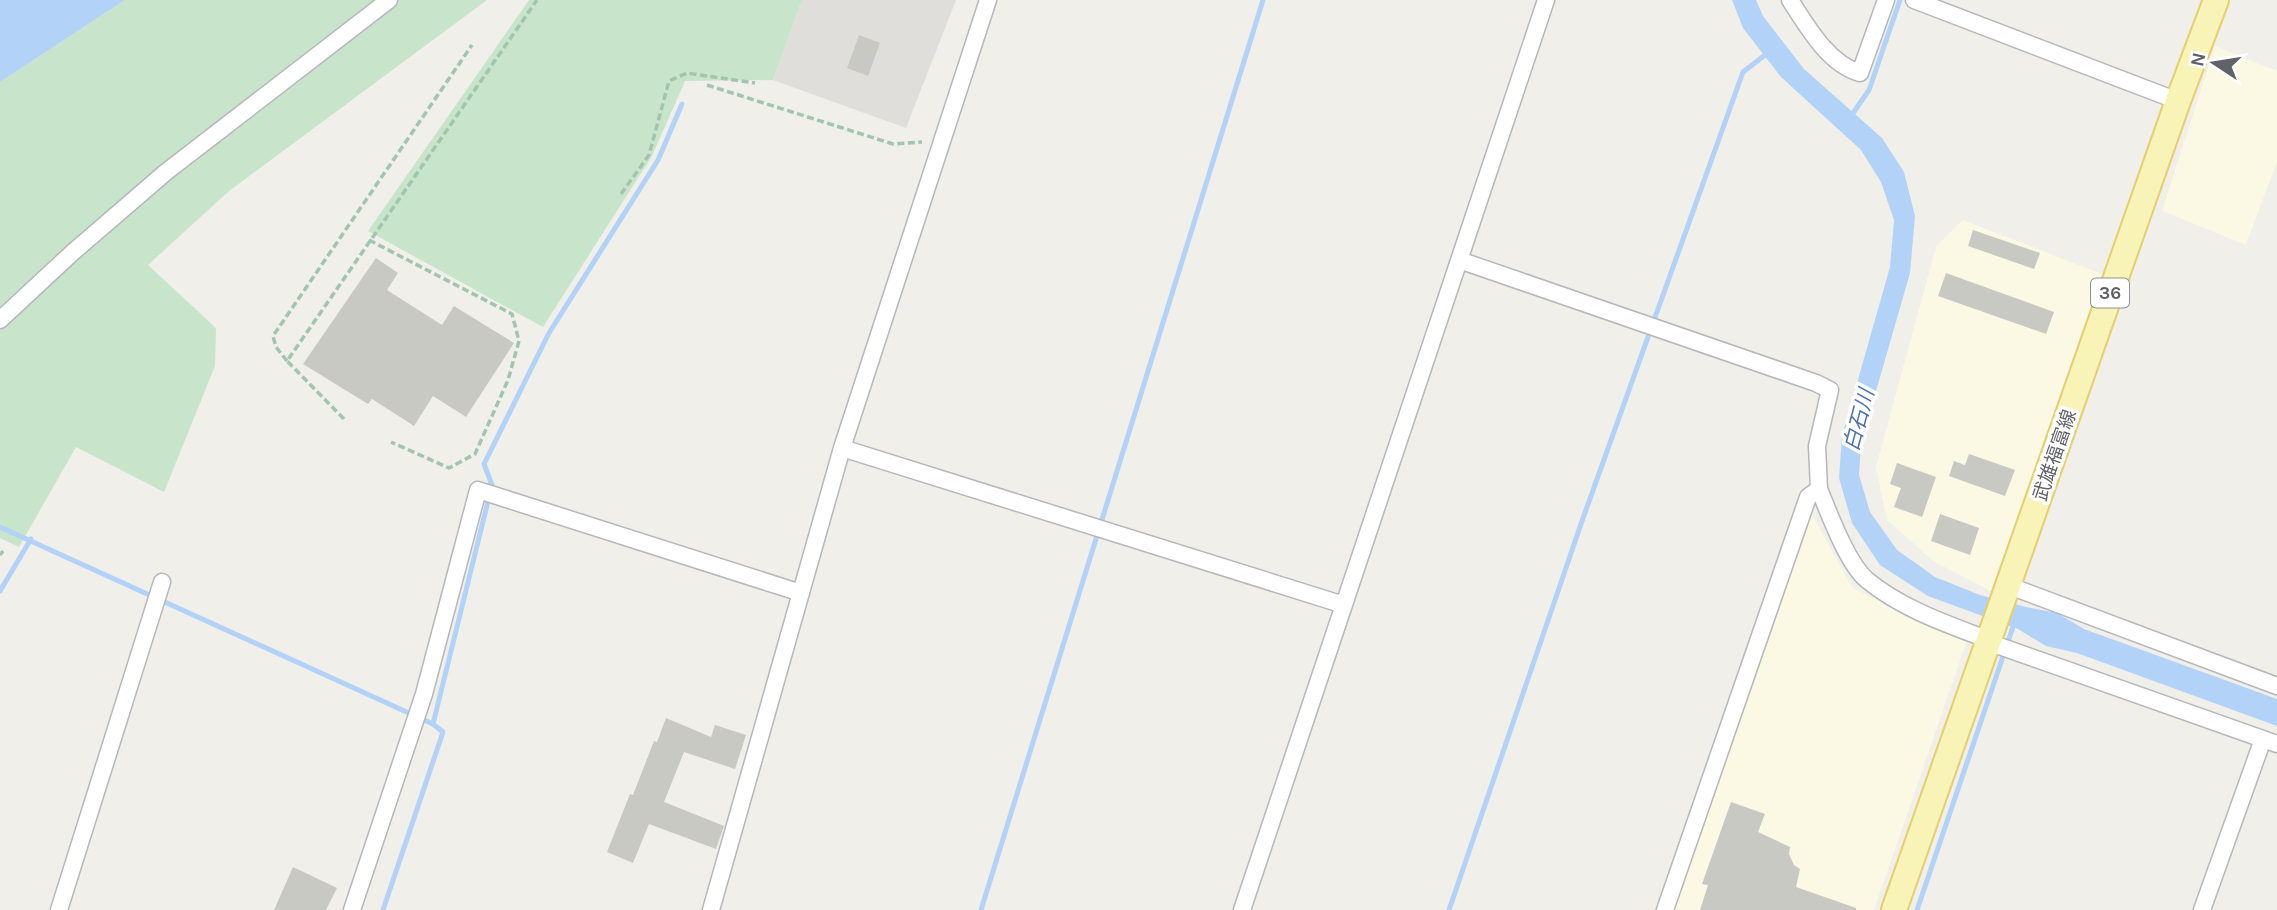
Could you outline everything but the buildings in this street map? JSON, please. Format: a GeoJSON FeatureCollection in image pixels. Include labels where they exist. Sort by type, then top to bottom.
{"type":"FeatureCollection","features":[{"type":"Feature","properties":{"kind":"main road","name":"武雄福富線"},"geometry":{"type":"LineString","coordinates":[[1894,910],[1997,644],[2007,586],[2178,100],[2216,0]]}},
{"type":"Feature","properties":{"kind":"street"},"geometry":{"type":"LineString","coordinates":[[0,320],[166,172],[389,0]]}},
{"type":"Feature","properties":{"kind":"street"},"geometry":{"type":"LineString","coordinates":[[711,910],[842,448],[988,0]]}},
{"type":"Feature","properties":{"kind":"street"},"geometry":{"type":"LineString","coordinates":[[1242,910],[1546,0]]}},
{"type":"Feature","properties":{"kind":"street"},"geometry":{"type":"LineString","coordinates":[[1790,0],[1814,36],[1847,69],[1860,73],[1886,0]]}},
{"type":"Feature","properties":{"kind":"street"},"geometry":{"type":"LineString","coordinates":[[1914,0],[2178,100]]}},
{"type":"Feature","properties":{"kind":"street"},"geometry":{"type":"LineString","coordinates":[[1459,260],[1830,390],[1817,446],[1819,489],[1840,540],[1865,579],[1916,611],[1997,644],[2270,741],[2203,910]]}},
{"type":"Feature","properties":{"kind":"street"},"geometry":{"type":"LineString","coordinates":[[842,448],[1344,605]]}},
{"type":"Feature","properties":{"kind":"street"},"geometry":{"type":"LineString","coordinates":[[1665,910],[1808,497],[1819,489]]}},
{"type":"Feature","properties":{"kind":"street"},"geometry":{"type":"LineString","coordinates":[[352,910],[421,704],[478,490],[801,593]]}},
{"type":"Feature","properties":{"kind":"street"},"geometry":{"type":"LineString","coordinates":[[59,910],[162,582]]}},
{"type":"Feature","properties":{"kind":"street"},"geometry":{"type":"LineString","coordinates":[[2007,586],[2276,683]]}},
{"type":"Feature","properties":{"kind":"path"},"geometry":{"type":"LineString","coordinates":[[287,361],[537,0]]}},
{"type":"Feature","properties":{"kind":"path"},"geometry":{"type":"LineString","coordinates":[[344,419],[287,361],[276,348],[273,336],[472,45]]}},
{"type":"Feature","properties":{"kind":"path"},"geometry":{"type":"LineString","coordinates":[[621,194],[649,155],[669,81],[687,73],[755,83]]}},
{"type":"Feature","properties":{"kind":"path"},"geometry":{"type":"LineString","coordinates":[[707,85],[893,144],[922,142]]}},
{"type":"Feature","properties":{"kind":"path"},"geometry":{"type":"LineString","coordinates":[[369,240],[512,314],[519,341],[509,380],[474,454],[449,468],[391,442]]}},
{"type":"Feature","properties":{"kind":"shaded area"},"geometry":{"type":"Polygon","coordinates":[[[802,0],[956,0],[906,128],[773,80],[802,0]]]}},
{"type":"Feature","properties":{"kind":"shaded area"},"geometry":{"type":"Polygon","coordinates":[[[2215,46],[2277,71],[2277,162],[2246,245],[2162,211],[2215,46]]]}},
{"type":"Feature","properties":{"kind":"shaded area"},"geometry":{"type":"Polygon","coordinates":[[[1963,220],[2102,274],[1993,592],[1933,561],[1887,520],[1876,467],[1936,247],[1963,220]]]}},
{"type":"Feature","properties":{"kind":"shaded area"},"geometry":{"type":"Polygon","coordinates":[[[1812,515],[1853,588],[1916,619],[1968,638],[1874,910],[1673,910],[1812,515]]]}},
{"type":"Feature","properties":{"kind":"green space"},"geometry":{"type":"Polygon","coordinates":[[[125,0],[487,0],[229,191],[148,265],[216,328],[215,366],[164,492],[76,447],[19,547],[0,538],[0,82],[125,0]]]}},
{"type":"Feature","properties":{"kind":"green space"},"geometry":{"type":"Polygon","coordinates":[[[529,0],[802,0],[773,80],[685,81],[652,156],[543,327],[368,231],[529,0]]]}},
{"type":"Feature","properties":{"kind":"water"},"geometry":{"type":"Polygon","coordinates":[[[0,0],[125,0],[0,82],[0,0]]]}},
{"type":"Feature","properties":{"kind":"water","name":"白石川"},"geometry":{"type":"Polygon","coordinates":[[[1732,0],[1756,0],[1763,16],[1804,69],[1882,138],[1904,172],[1915,216],[1910,273],[1861,443],[1859,475],[1870,512],[1897,550],[1935,577],[1980,595],[2057,613],[2084,629],[2277,699],[2277,726],[2077,653],[2046,646],[2018,629],[1928,596],[1880,565],[1852,523],[1839,478],[1842,436],[1890,267],[1894,220],[1881,182],[1861,150],[1781,77],[1743,28],[1732,0]]]}},
{"type":"Feature","properties":{"kind":"waterway"},"geometry":{"type":"LineString","coordinates":[[981,910],[1263,0]]}},
{"type":"Feature","properties":{"kind":"waterway"},"geometry":{"type":"LineString","coordinates":[[1849,119],[1869,90],[1900,0]]}},
{"type":"Feature","properties":{"kind":"waterway"},"geometry":{"type":"LineString","coordinates":[[1449,910],[1582,521],[1743,72],[1769,52]]}},
{"type":"Feature","properties":{"kind":"waterway"},"geometry":{"type":"LineString","coordinates":[[433,724],[492,485],[484,464],[549,333],[658,160],[682,104]]}},
{"type":"Feature","properties":{"kind":"waterway"},"geometry":{"type":"LineString","coordinates":[[0,527],[433,724],[443,732],[383,910]]}},
{"type":"Feature","properties":{"kind":"waterway"},"geometry":{"type":"LineString","coordinates":[[0,591],[31,539]]}},
{"type":"Feature","properties":{"kind":"waterway"},"geometry":{"type":"LineString","coordinates":[[1917,910],[2015,621]]}}]}
